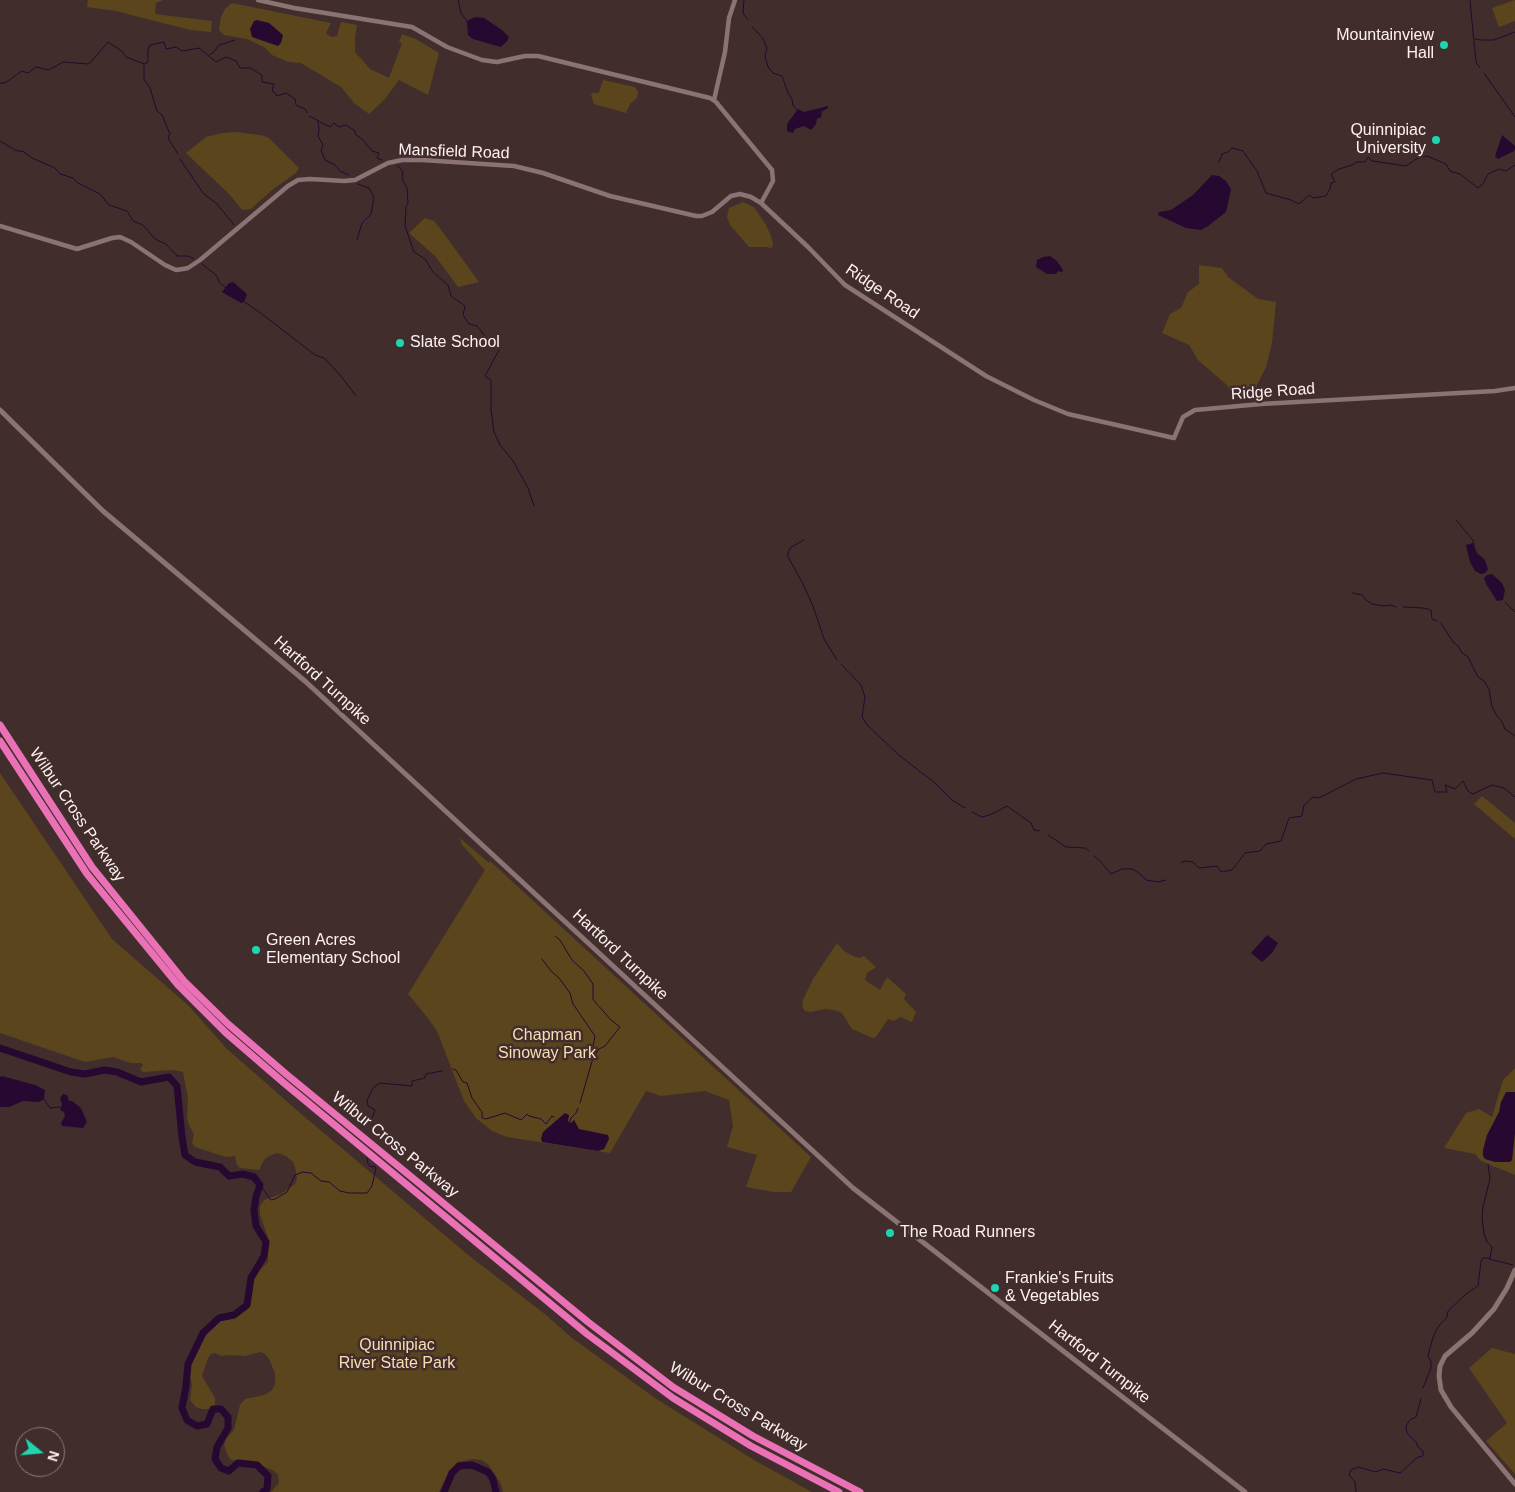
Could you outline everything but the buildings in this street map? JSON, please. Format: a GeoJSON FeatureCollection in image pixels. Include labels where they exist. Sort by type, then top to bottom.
{"type":"FeatureCollection","features":[{"type":"Feature","properties":{"kind":"highway","name":"Wilbur Cross Parkway"},"geometry":{"type":"LineString","coordinates":[[0,725],[92,867],[184,981],[228,1024],[286,1074],[581,1316],[673,1387],[753,1436],[860,1492]]}},
{"type":"Feature","properties":{"kind":"highway","name":"Wilbur Cross Parkway"},"geometry":{"type":"LineString","coordinates":[[0,741],[87,874],[178,985],[233,1039],[291,1090],[587,1334],[672,1398],[751,1446],[840,1492]]}},
{"type":"Feature","properties":{"kind":"main road","name":"Hartford Turnpike"},"geometry":{"type":"LineString","coordinates":[[0,410],[103,511],[306,682],[849,1184],[1245,1492]]}},
{"type":"Feature","properties":{"kind":"main road"},"geometry":{"type":"LineString","coordinates":[[1515,1270],[1507,1288],[1494,1308],[1472,1333],[1444,1356],[1439,1370],[1440,1387],[1448,1404],[1515,1484]]}},
{"type":"Feature","properties":{"kind":"street"},"geometry":{"type":"LineString","coordinates":[[258,0],[294,8],[412,27],[447,47],[482,60],[497,62],[525,56],[538,56],[693,93],[714,100],[772,170],[773,181],[761,204]]}},
{"type":"Feature","properties":{"kind":"street"},"geometry":{"type":"LineString","coordinates":[[714,100],[725,52],[729,18],[735,0]]}},
{"type":"Feature","properties":{"kind":"street","name":"Mansfield Road"},"geometry":{"type":"LineString","coordinates":[[0,226],[76,248],[120,237],[131,242],[165,265],[176,270],[183,270],[200,260],[293,183],[310,179],[355,180],[388,163],[412,160],[524,168],[610,196],[696,216],[712,212],[727,199],[737,194],[751,197],[761,204]]}},
{"type":"Feature","properties":{"kind":"street","name":"Ridge Road"},"geometry":{"type":"LineString","coordinates":[[761,204],[852,290],[986,376],[1045,405],[1073,415],[1174,438],[1183,417],[1195,410],[1279,403],[1495,391],[1515,388]]}},
{"type":"Feature","properties":{"kind":"green space"},"geometry":{"type":"Polygon","coordinates":[[[88,0],[163,0],[156,3],[155,14],[212,21],[211,32],[190,30],[116,11],[87,7],[88,0]]]}},
{"type":"Feature","properties":{"kind":"green space"},"geometry":{"type":"Polygon","coordinates":[[[1515,0],[1515,21],[1499,27],[1492,8],[1515,0]]]}},
{"type":"Feature","properties":{"kind":"green space"},"geometry":{"type":"Polygon","coordinates":[[[232,3],[331,23],[326,33],[331,37],[337,36],[341,22],[357,25],[355,52],[370,69],[389,78],[402,43],[399,42],[402,34],[416,39],[439,53],[428,95],[399,80],[385,99],[369,114],[354,103],[341,87],[301,63],[288,62],[272,55],[264,47],[247,39],[224,35],[219,30],[221,17],[225,9],[232,3]]]}},
{"type":"Feature","properties":{"kind":"green space"},"geometry":{"type":"Polygon","coordinates":[[[603,80],[635,87],[638,92],[637,98],[630,104],[626,113],[594,104],[591,95],[599,93],[603,80]]]}},
{"type":"Feature","properties":{"kind":"green space"},"geometry":{"type":"Polygon","coordinates":[[[235,132],[261,135],[269,138],[299,168],[296,173],[272,190],[251,209],[242,210],[231,196],[186,153],[206,137],[235,132]]]}},
{"type":"Feature","properties":{"kind":"green space"},"geometry":{"type":"Polygon","coordinates":[[[743,202],[754,207],[766,225],[771,236],[772,248],[749,247],[730,225],[727,217],[729,208],[743,202]]]}},
{"type":"Feature","properties":{"kind":"green space"},"geometry":{"type":"Polygon","coordinates":[[[425,218],[434,221],[479,282],[458,287],[436,257],[409,233],[425,218]]]}},
{"type":"Feature","properties":{"kind":"green space"},"geometry":{"type":"Polygon","coordinates":[[[1199,265],[1222,268],[1228,277],[1258,299],[1276,302],[1272,343],[1266,367],[1254,391],[1231,395],[1228,386],[1198,360],[1189,345],[1162,333],[1170,314],[1181,308],[1188,292],[1199,284],[1199,265]]]}},
{"type":"Feature","properties":{"kind":"green space","name":"Quinnipiac River State Park"},"geometry":{"type":"Polygon","coordinates":[[[0,773],[112,939],[189,1006],[226,1048],[467,1254],[546,1315],[572,1338],[655,1398],[754,1460],[812,1492],[503,1492],[501,1484],[488,1464],[481,1460],[473,1459],[458,1462],[449,1471],[439,1492],[271,1492],[279,1483],[278,1475],[274,1471],[256,1463],[231,1460],[224,1445],[226,1439],[234,1430],[240,1405],[245,1399],[264,1395],[271,1391],[275,1385],[275,1373],[269,1359],[260,1352],[245,1356],[211,1354],[202,1376],[215,1398],[215,1405],[212,1409],[196,1407],[190,1400],[192,1384],[188,1371],[210,1326],[216,1322],[233,1318],[247,1306],[250,1285],[254,1276],[268,1262],[268,1237],[260,1215],[260,1206],[264,1200],[281,1194],[295,1184],[297,1178],[295,1167],[293,1162],[286,1156],[277,1153],[264,1160],[259,1170],[240,1168],[237,1165],[235,1156],[226,1157],[195,1147],[192,1143],[194,1134],[187,1117],[188,1098],[183,1072],[173,1070],[143,1072],[140,1069],[143,1065],[141,1063],[131,1063],[113,1057],[85,1062],[0,1033],[0,773]]]}},
{"type":"Feature","properties":{"kind":"green space"},"geometry":{"type":"Polygon","coordinates":[[[1482,796],[1515,823],[1515,839],[1474,804],[1482,796]]]}},
{"type":"Feature","properties":{"kind":"green space","name":"Chapman Sinoway Park"},"geometry":{"type":"Polygon","coordinates":[[[460,838],[489,863],[490,861],[811,1157],[791,1192],[774,1192],[746,1187],[757,1155],[727,1147],[733,1126],[729,1100],[705,1091],[661,1096],[646,1091],[610,1153],[507,1137],[492,1131],[476,1118],[464,1101],[437,1031],[408,994],[485,870],[462,845],[460,838]]]}},
{"type":"Feature","properties":{"kind":"green space"},"geometry":{"type":"Polygon","coordinates":[[[837,943],[844,951],[855,957],[860,958],[864,956],[876,967],[867,973],[865,980],[880,990],[887,977],[906,994],[904,999],[916,1012],[912,1022],[900,1017],[894,1021],[888,1019],[876,1037],[873,1038],[852,1029],[842,1013],[825,1009],[811,1012],[805,1011],[802,1002],[813,979],[837,943]]]}},
{"type":"Feature","properties":{"kind":"green space"},"geometry":{"type":"Polygon","coordinates":[[[1515,1068],[1515,1175],[1481,1161],[1475,1154],[1444,1148],[1466,1113],[1479,1109],[1492,1117],[1503,1080],[1515,1068]]]}},
{"type":"Feature","properties":{"kind":"green space"},"geometry":{"type":"Polygon","coordinates":[[[1492,1348],[1515,1354],[1515,1474],[1486,1441],[1507,1423],[1469,1368],[1492,1348]]]}},
{"type":"Feature","properties":{"kind":"shaded area"},"geometry":{"type":"Polygon","coordinates":[[[475,17],[484,18],[502,30],[509,37],[507,41],[501,47],[473,39],[468,35],[467,21],[475,17]]]}},
{"type":"Feature","properties":{"kind":"shaded area"},"geometry":{"type":"Polygon","coordinates":[[[254,21],[269,23],[283,35],[278,46],[252,37],[250,29],[254,21]]]}},
{"type":"Feature","properties":{"kind":"shaded area"},"geometry":{"type":"Polygon","coordinates":[[[828,106],[828,108],[819,113],[822,112],[821,117],[817,119],[816,124],[811,130],[804,126],[795,129],[793,133],[787,131],[787,124],[798,109],[804,112],[828,106]]]}},
{"type":"Feature","properties":{"kind":"shaded area"},"geometry":{"type":"Polygon","coordinates":[[[1502,135],[1515,146],[1515,149],[1498,159],[1495,156],[1502,135]]]}},
{"type":"Feature","properties":{"kind":"shaded area"},"geometry":{"type":"Polygon","coordinates":[[[1212,175],[1219,176],[1226,181],[1231,189],[1226,212],[1208,226],[1201,230],[1186,228],[1158,215],[1159,212],[1171,210],[1193,195],[1212,175]]]}},
{"type":"Feature","properties":{"kind":"shaded area"},"geometry":{"type":"Polygon","coordinates":[[[1050,256],[1057,261],[1063,270],[1062,272],[1058,271],[1056,274],[1047,274],[1036,267],[1037,260],[1050,256]]]}},
{"type":"Feature","properties":{"kind":"shaded area"},"geometry":{"type":"Polygon","coordinates":[[[233,282],[247,294],[244,302],[241,303],[222,292],[229,283],[233,282]]]}},
{"type":"Feature","properties":{"kind":"shaded area"},"geometry":{"type":"Polygon","coordinates":[[[1473,543],[1477,553],[1485,560],[1488,569],[1485,573],[1481,574],[1475,571],[1470,562],[1466,545],[1473,543]]]}},
{"type":"Feature","properties":{"kind":"shaded area"},"geometry":{"type":"Polygon","coordinates":[[[1492,574],[1502,583],[1505,590],[1503,600],[1497,601],[1486,584],[1484,578],[1492,574]]]}},
{"type":"Feature","properties":{"kind":"shaded area"},"geometry":{"type":"Polygon","coordinates":[[[1267,935],[1278,943],[1272,953],[1262,962],[1251,953],[1267,935]]]}},
{"type":"Feature","properties":{"kind":"shaded area"},"geometry":{"type":"Polygon","coordinates":[[[0,1077],[35,1085],[45,1090],[44,1099],[39,1102],[23,1101],[9,1107],[0,1107],[0,1077]]]}},
{"type":"Feature","properties":{"kind":"shaded area"},"geometry":{"type":"Polygon","coordinates":[[[1506,1092],[1515,1092],[1515,1133],[1512,1160],[1510,1162],[1495,1162],[1485,1159],[1483,1150],[1487,1135],[1499,1112],[1506,1092]]]}},
{"type":"Feature","properties":{"kind":"shaded area"},"geometry":{"type":"Polygon","coordinates":[[[63,1094],[67,1095],[69,1101],[72,1101],[81,1108],[87,1122],[83,1128],[62,1126],[61,1123],[65,1116],[64,1112],[60,1110],[62,1104],[60,1098],[63,1094]]]}},
{"type":"Feature","properties":{"kind":"shaded area"},"geometry":{"type":"Polygon","coordinates":[[[565,1113],[569,1115],[568,1121],[571,1123],[574,1120],[579,1129],[608,1135],[609,1139],[604,1149],[598,1151],[542,1142],[543,1132],[565,1113]]]}},
{"type":"Feature","properties":{"kind":"waterway"},"geometry":{"type":"LineString","coordinates":[[458,0],[461,13],[467,21]]}},
{"type":"Feature","properties":{"kind":"waterway"},"geometry":{"type":"LineString","coordinates":[[744,0],[743,13],[748,20]]}},
{"type":"Feature","properties":{"kind":"waterway"},"geometry":{"type":"LineString","coordinates":[[1470,1],[1476,62],[1480,68]]}},
{"type":"Feature","properties":{"kind":"waterway"},"geometry":{"type":"LineString","coordinates":[[752,27],[762,37],[767,48],[765,56],[768,67],[773,73],[782,76],[793,105],[797,110]]}},
{"type":"Feature","properties":{"kind":"waterway"},"geometry":{"type":"LineString","coordinates":[[1475,39],[1494,40],[1515,32]]}},
{"type":"Feature","properties":{"kind":"waterway"},"geometry":{"type":"LineString","coordinates":[[209,55],[219,45],[235,40]]}},
{"type":"Feature","properties":{"kind":"waterway"},"geometry":{"type":"LineString","coordinates":[[0,83],[5,83],[22,71],[28,73],[36,67],[49,70],[63,62],[89,64],[108,42],[122,51],[126,57],[144,64],[148,62],[150,45],[164,42],[166,49],[176,47],[182,51],[199,48],[216,62],[226,57],[236,61],[240,68],[250,68],[262,75],[262,82],[274,84],[272,90],[277,96],[286,93],[295,99],[296,105],[305,109],[307,113]]}},
{"type":"Feature","properties":{"kind":"waterway"},"geometry":{"type":"LineString","coordinates":[[144,64],[144,79],[150,88],[157,111],[162,115],[170,134],[168,138],[178,154]]}},
{"type":"Feature","properties":{"kind":"waterway"},"geometry":{"type":"LineString","coordinates":[[1484,73],[1515,117]]}},
{"type":"Feature","properties":{"kind":"waterway"},"geometry":{"type":"LineString","coordinates":[[309,116],[330,127],[334,123],[339,127],[346,125],[354,130],[356,135],[372,151],[379,153],[377,158],[382,160]]}},
{"type":"Feature","properties":{"kind":"waterway"},"geometry":{"type":"LineString","coordinates":[[318,122],[318,136],[323,145],[321,150],[325,160],[349,175]]}},
{"type":"Feature","properties":{"kind":"waterway"},"geometry":{"type":"LineString","coordinates":[[0,141],[55,168],[60,174],[73,178],[78,183],[100,194],[109,205],[127,211],[133,221],[143,225],[155,239],[166,244],[177,256],[188,256],[194,259]]}},
{"type":"Feature","properties":{"kind":"waterway"},"geometry":{"type":"LineString","coordinates":[[1219,162],[1222,154],[1232,148],[1243,151],[1257,171],[1266,193],[1299,204],[1309,195],[1313,198],[1326,196],[1331,183],[1335,182],[1331,174],[1356,162],[1365,162],[1368,157],[1372,161],[1406,166],[1416,159],[1427,156],[1446,164],[1450,171],[1460,174],[1478,188],[1483,184],[1488,174],[1499,169],[1506,171],[1515,165]]}},
{"type":"Feature","properties":{"kind":"waterway"},"geometry":{"type":"LineString","coordinates":[[180,159],[203,193],[217,204],[234,225]]}},
{"type":"Feature","properties":{"kind":"waterway"},"geometry":{"type":"LineString","coordinates":[[397,165],[403,172],[402,179],[407,188],[408,203],[405,226],[414,252],[425,259],[433,272],[448,285],[451,296],[465,306],[463,315],[469,324],[477,326],[488,340],[500,348],[485,376],[491,380],[491,410],[494,432],[500,445],[513,461],[528,488],[534,506]]}},
{"type":"Feature","properties":{"kind":"waterway"},"geometry":{"type":"LineString","coordinates":[[357,240],[362,223],[371,214],[374,197],[369,188],[358,184]]}},
{"type":"Feature","properties":{"kind":"waterway"},"geometry":{"type":"LineString","coordinates":[[202,264],[216,275],[220,283],[226,288]]}},
{"type":"Feature","properties":{"kind":"waterway"},"geometry":{"type":"LineString","coordinates":[[243,301],[315,355],[324,358],[356,396]]}},
{"type":"Feature","properties":{"kind":"waterway"},"geometry":{"type":"LineString","coordinates":[[1456,520],[1473,540],[1474,546]]}},
{"type":"Feature","properties":{"kind":"waterway"},"geometry":{"type":"LineString","coordinates":[[804,540],[791,547],[788,557],[813,606],[824,639],[837,660]]}},
{"type":"Feature","properties":{"kind":"waterway"},"geometry":{"type":"LineString","coordinates":[[1353,593],[1362,595],[1372,604],[1396,607]]}},
{"type":"Feature","properties":{"kind":"waterway"},"geometry":{"type":"LineString","coordinates":[[1505,602],[1515,612]]}},
{"type":"Feature","properties":{"kind":"waterway"},"geometry":{"type":"LineString","coordinates":[[1403,607],[1431,610],[1432,619],[1437,621]]}},
{"type":"Feature","properties":{"kind":"waterway"},"geometry":{"type":"LineString","coordinates":[[1441,623],[1453,642],[1468,657],[1478,677],[1484,681],[1489,689],[1492,707],[1505,729],[1515,736]]}},
{"type":"Feature","properties":{"kind":"waterway"},"geometry":{"type":"LineString","coordinates":[[841,664],[861,685],[865,697],[862,717],[867,725],[900,756],[935,783],[952,800],[965,808]]}},
{"type":"Feature","properties":{"kind":"waterway"},"geometry":{"type":"LineString","coordinates":[[1181,863],[1185,861],[1193,862],[1199,868],[1217,866],[1221,872],[1232,870],[1245,853],[1260,851],[1266,844],[1281,841],[1289,818],[1302,816],[1304,805],[1313,797],[1319,798],[1356,779],[1383,773],[1432,780],[1435,792],[1447,792],[1445,785],[1455,789],[1463,781],[1468,791],[1473,794],[1492,785],[1504,788],[1515,797]]}},
{"type":"Feature","properties":{"kind":"waterway"},"geometry":{"type":"LineString","coordinates":[[972,812],[982,817],[1007,806],[1031,823],[1034,830],[1040,831]]}},
{"type":"Feature","properties":{"kind":"waterway"},"geometry":{"type":"LineString","coordinates":[[1048,835],[1066,847],[1085,848],[1089,851]]}},
{"type":"Feature","properties":{"kind":"waterway"},"geometry":{"type":"LineString","coordinates":[[1094,856],[1111,874],[1122,869],[1133,869],[1146,880],[1158,882],[1166,880]]}},
{"type":"Feature","properties":{"kind":"waterway"},"geometry":{"type":"LineString","coordinates":[[555,936],[560,940],[572,960],[584,971],[593,984],[593,999],[611,1020],[620,1027],[593,1058],[580,1103]]}},
{"type":"Feature","properties":{"kind":"waterway"},"geometry":{"type":"LineString","coordinates":[[542,959],[570,993],[573,1004],[595,1036],[593,1046],[596,1053]]}},
{"type":"Feature","properties":{"kind":"waterway"},"geometry":{"type":"LineString","coordinates":[[0,1048],[71,1072],[85,1074],[105,1070],[117,1072],[141,1082],[169,1077],[177,1086],[185,1155],[195,1162],[220,1167],[229,1176],[243,1174],[254,1177],[260,1185],[254,1210],[256,1226],[266,1242],[264,1256],[251,1278],[247,1305],[234,1315],[219,1318],[203,1333],[188,1364],[182,1408],[187,1420],[197,1426],[207,1424],[213,1409],[221,1409],[228,1417],[228,1428],[217,1447],[215,1459],[221,1468],[229,1471],[238,1463],[257,1465],[268,1476],[267,1489],[263,1492]]}},
{"type":"Feature","properties":{"kind":"waterway"},"geometry":{"type":"LineString","coordinates":[[453,1069],[456,1070],[463,1082],[467,1083],[472,1098],[482,1112],[482,1118],[486,1119],[505,1113],[521,1120],[527,1114],[541,1119],[546,1124],[552,1116],[554,1117]]}},
{"type":"Feature","properties":{"kind":"waterway"},"geometry":{"type":"LineString","coordinates":[[373,1126],[371,1121],[375,1110],[368,1106],[367,1100],[373,1088],[380,1083],[412,1086],[412,1081],[425,1078],[426,1074],[442,1071]]}},
{"type":"Feature","properties":{"kind":"waterway"},"geometry":{"type":"LineString","coordinates":[[44,1099],[50,1108],[60,1107]]}},
{"type":"Feature","properties":{"kind":"waterway"},"geometry":{"type":"LineString","coordinates":[[570,1122],[578,1108]]}},
{"type":"Feature","properties":{"kind":"waterway"},"geometry":{"type":"LineString","coordinates":[[260,1185],[271,1200],[275,1199],[287,1192],[295,1175],[303,1172],[311,1173],[321,1181],[329,1182],[340,1191],[367,1193],[372,1186],[376,1168],[368,1164],[367,1158]]}},
{"type":"Feature","properties":{"kind":"waterway"},"geometry":{"type":"LineString","coordinates":[[1423,1388],[1431,1368],[1428,1356],[1438,1327],[1447,1317],[1448,1311],[1466,1294],[1478,1286],[1481,1261],[1483,1258],[1490,1258],[1492,1247],[1487,1242],[1484,1234],[1482,1217],[1490,1179],[1488,1164]]}},
{"type":"Feature","properties":{"kind":"waterway"},"geometry":{"type":"LineString","coordinates":[[1489,1259],[1513,1265]]}},
{"type":"Feature","properties":{"kind":"waterway"},"geometry":{"type":"LineString","coordinates":[[1356,1492],[1355,1482],[1349,1475],[1351,1470],[1358,1467],[1376,1472],[1383,1469],[1400,1473],[1418,1457],[1423,1456],[1423,1451],[1407,1433],[1406,1426],[1410,1420],[1416,1417],[1421,1399]]}},
{"type":"Feature","properties":{"kind":"waterway"},"geometry":{"type":"LineString","coordinates":[[444,1492],[452,1473],[459,1466],[472,1465],[488,1472],[493,1479],[496,1492]]}},
{"type":"Feature","properties":{"kind":"place","name":"Mountainview Hall"},"geometry":{"type":"Point","coordinates":[1444,45]}},
{"type":"Feature","properties":{"kind":"place","name":"Quinnipiac University"},"geometry":{"type":"Point","coordinates":[1436,140]}},
{"type":"Feature","properties":{"kind":"place","name":"Slate School"},"geometry":{"type":"Point","coordinates":[400,343]}},
{"type":"Feature","properties":{"kind":"place","name":"Green Acres Elementary School"},"geometry":{"type":"Point","coordinates":[256,950]}},
{"type":"Feature","properties":{"kind":"place","name":"The Road Runners"},"geometry":{"type":"Point","coordinates":[890,1233]}},
{"type":"Feature","properties":{"kind":"place","name":"Frankie's Fruits & Vegetables"},"geometry":{"type":"Point","coordinates":[995,1288]}}]}
